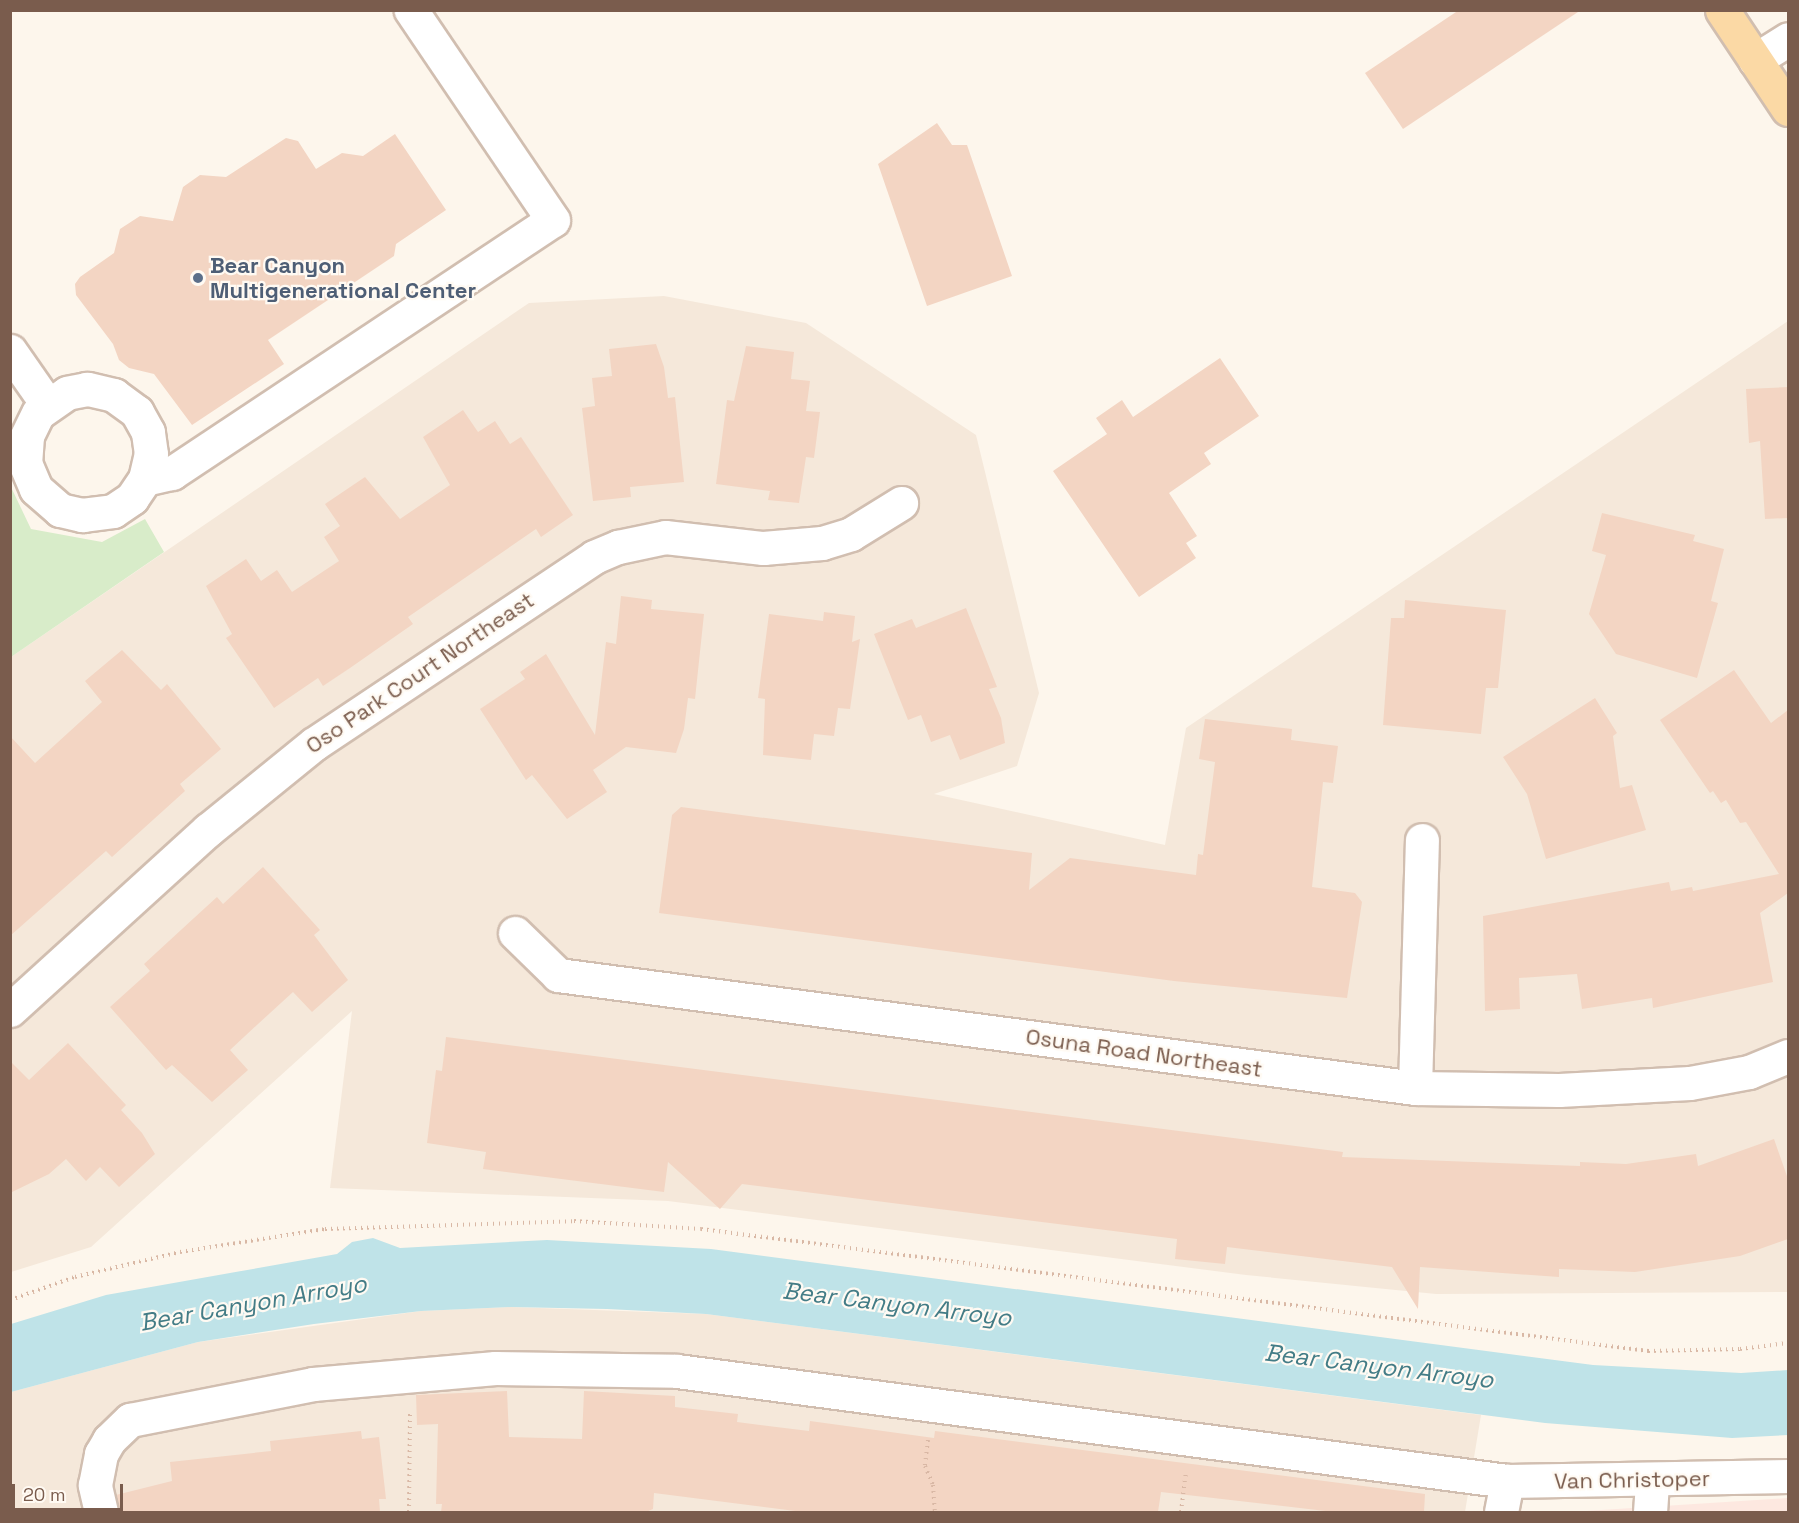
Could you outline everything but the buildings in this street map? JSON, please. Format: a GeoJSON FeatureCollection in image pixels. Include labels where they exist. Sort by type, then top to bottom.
{"type":"FeatureCollection","features":[{"type":"Feature","properties":{"kind":"main road"},"geometry":{"type":"LineString","coordinates":[[1722,10],[1788,109]]}},
{"type":"Feature","properties":{"kind":"street"},"geometry":{"type":"LineString","coordinates":[[145,479],[172,473],[553,220],[411,10]]}},
{"type":"Feature","properties":{"kind":"street"},"geometry":{"type":"LineString","coordinates":[[1755,60],[1788,39]]}},
{"type":"Feature","properties":{"kind":"street"},"geometry":{"type":"LineString","coordinates":[[10,351],[47,404]]}},
{"type":"Feature","properties":{"kind":"street"},"geometry":{"type":"LineString","coordinates":[[87,389],[114,395],[137,412],[148,432],[151,454],[145,479],[132,498],[112,511],[82,515],[60,510],[36,489],[25,463],[27,436],[47,404],[67,393],[87,389]]}},
{"type":"Feature","properties":{"kind":"street","name":"Oso Park Court Northeast"},"geometry":{"type":"LineString","coordinates":[[10,1010],[208,830],[314,744],[594,556],[618,547],[664,537],[763,548],[813,545],[851,534],[901,503]]}},
{"type":"Feature","properties":{"kind":"street"},"geometry":{"type":"LineString","coordinates":[[1415,1088],[1422,840]]}},
{"type":"Feature","properties":{"kind":"street","name":"Osuna Road Northeast"},"geometry":{"type":"LineString","coordinates":[[515,933],[558,975],[1415,1088],[1559,1090],[1690,1083],[1749,1072],[1788,1056]]}},
{"type":"Feature","properties":{"kind":"street","name":"Van Christoper"},"geometry":{"type":"LineString","coordinates":[[101,1512],[95,1485],[100,1454],[109,1440],[130,1420],[313,1384],[495,1368],[677,1371],[1504,1497],[1652,1480],[1788,1476]]}},
{"type":"Feature","properties":{"kind":"street"},"geometry":{"type":"LineString","coordinates":[[1650,1512],[1652,1480]]}},
{"type":"Feature","properties":{"kind":"path"},"geometry":{"type":"LineString","coordinates":[[10,1300],[75,1277],[141,1261],[325,1229],[574,1221],[701,1229],[1648,1351],[1740,1349],[1788,1342]]}},
{"type":"Feature","properties":{"kind":"path"},"geometry":{"type":"LineString","coordinates":[[410,1408],[410,1512]]}},
{"type":"Feature","properties":{"kind":"path"},"geometry":{"type":"LineString","coordinates":[[930,1429],[924,1466],[933,1485],[935,1512]]}},
{"type":"Feature","properties":{"kind":"path"},"geometry":{"type":"LineString","coordinates":[[1180,1512],[1187,1466]]}},
{"type":"Feature","properties":{"kind":"shaded area"},"geometry":{"type":"Polygon","coordinates":[[[664,296],[806,323],[976,435],[1039,693],[1017,766],[934,794],[1165,845],[1186,728],[1788,321],[1788,1292],[1436,1294],[1246,1275],[668,1201],[330,1188],[352,1011],[91,1247],[11,1272],[11,657],[529,303],[664,296]]]}},
{"type":"Feature","properties":{"kind":"shaded area"},"geometry":{"type":"Polygon","coordinates":[[[511,1307],[706,1314],[1481,1415],[1465,1512],[11,1512],[11,1392],[198,1342],[421,1311],[511,1307]]]}},
{"type":"Feature","properties":{"kind":"shaded area"},"geometry":{"type":"Polygon","coordinates":[[[1788,1498],[1788,1512],[1570,1512],[1788,1498]]]}},
{"type":"Feature","properties":{"kind":"green space"},"geometry":{"type":"Polygon","coordinates":[[[10,485],[31,529],[102,542],[145,519],[164,552],[11,657],[10,485]]]}},
{"type":"Feature","properties":{"kind":"water","name":"Bear Canyon Arroyo"},"geometry":{"type":"Polygon","coordinates":[[[373,1238],[400,1248],[547,1240],[711,1249],[1593,1365],[1741,1373],[1788,1370],[1788,1435],[1732,1438],[1545,1423],[706,1314],[607,1309],[511,1307],[421,1311],[314,1324],[198,1342],[11,1392],[11,1324],[106,1295],[337,1254],[352,1242],[373,1238]]]}},
{"type":"Feature","properties":{"kind":"place","name":"Bear Canyon Multigenerational Center"},"geometry":{"type":"Point","coordinates":[198,278]}}]}
